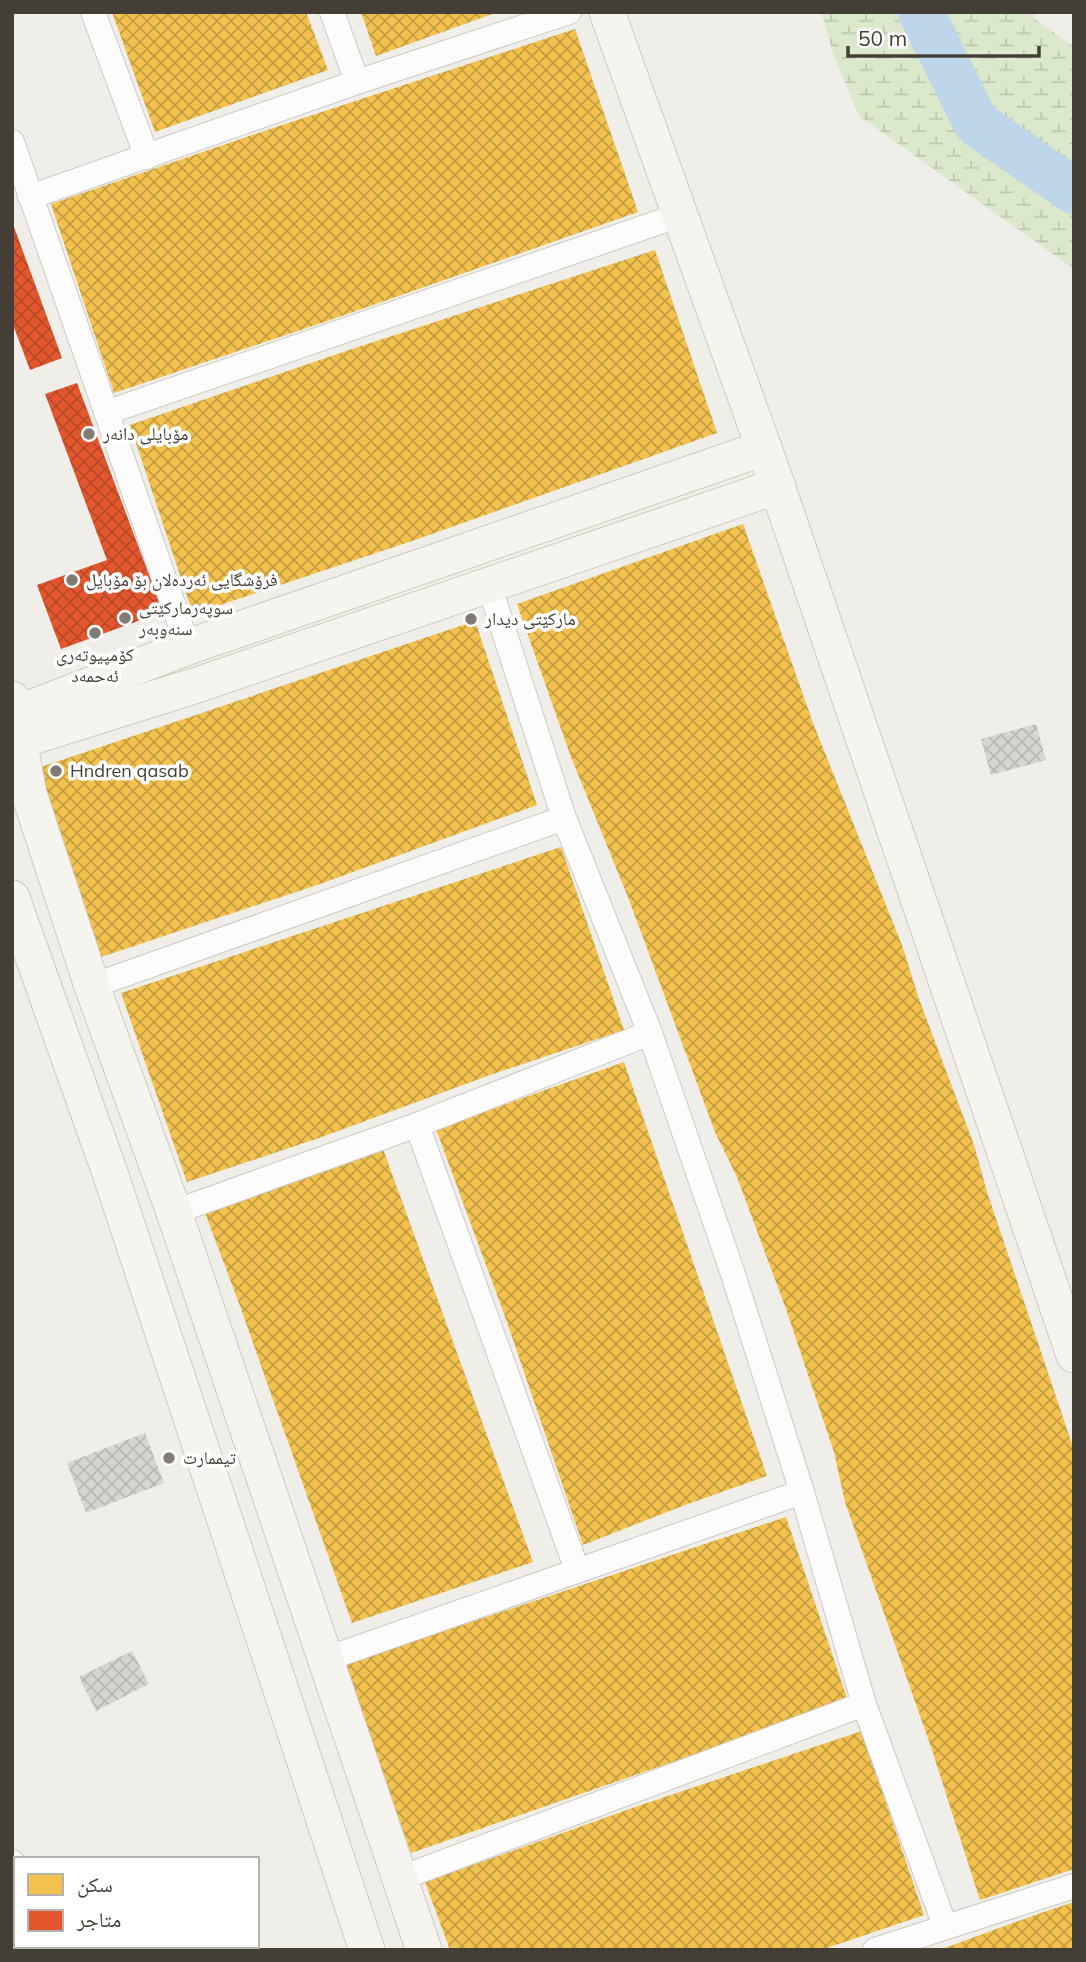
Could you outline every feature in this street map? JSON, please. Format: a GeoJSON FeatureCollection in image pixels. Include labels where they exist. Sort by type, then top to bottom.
{"type":"FeatureCollection","features":[{"type":"Feature","properties":{"kind":"street"},"geometry":{"type":"LineString","coordinates":[[93,12],[147,157]]}},
{"type":"Feature","properties":{"kind":"street"},"geometry":{"type":"LineString","coordinates":[[332,12],[357,82]]}},
{"type":"Feature","properties":{"kind":"street"},"geometry":{"type":"LineString","coordinates":[[30,197],[357,82],[569,12]]}},
{"type":"Feature","properties":{"kind":"street"},"geometry":{"type":"LineString","coordinates":[[607,12],[778,486],[1074,1355]]}},
{"type":"Feature","properties":{"kind":"street"},"geometry":{"type":"LineString","coordinates":[[12,142],[188,647]]}},
{"type":"Feature","properties":{"kind":"street"},"geometry":{"type":"LineString","coordinates":[[108,412],[680,215]]}},
{"type":"Feature","properties":{"kind":"street"},"geometry":{"type":"LineString","coordinates":[[16,727],[188,647],[764,448]]}},
{"type":"Feature","properties":{"kind":"street"},"geometry":{"type":"LineString","coordinates":[[16,727],[197,685],[778,486]]}},
{"type":"Feature","properties":{"kind":"street"},"geometry":{"type":"LineString","coordinates":[[489,585],[564,818],[650,1033],[733,1274],[802,1492],[864,1704],[945,1926]]}},
{"type":"Feature","properties":{"kind":"street"},"geometry":{"type":"LineString","coordinates":[[16,727],[29,793],[92,986],[174,1212],[424,1950]]}},
{"type":"Feature","properties":{"kind":"street"},"geometry":{"type":"LineString","coordinates":[[92,986],[564,818]]}},
{"type":"Feature","properties":{"kind":"street"},"geometry":{"type":"LineString","coordinates":[[12,898],[110,1173],[367,1950]]}},
{"type":"Feature","properties":{"kind":"street"},"geometry":{"type":"LineString","coordinates":[[174,1212],[417,1125],[650,1033]]}},
{"type":"Feature","properties":{"kind":"street"},"geometry":{"type":"LineString","coordinates":[[417,1125],[577,1570]]}},
{"type":"Feature","properties":{"kind":"street"},"geometry":{"type":"LineString","coordinates":[[326,1659],[802,1492]]}},
{"type":"Feature","properties":{"kind":"street"},"geometry":{"type":"LineString","coordinates":[[401,1878],[864,1704]]}},
{"type":"Feature","properties":{"kind":"street"},"geometry":{"type":"LineString","coordinates":[[875,1950],[1074,1886]]}},
{"type":"Feature","properties":{"kind":"green space"},"geometry":{"type":"Polygon","coordinates":[[[821,12],[1033,12],[1035,19],[1074,47],[1074,269],[859,116],[833,53],[821,12]]]}},
{"type":"Feature","properties":{"kind":"building: سكن"},"geometry":{"type":"Polygon","coordinates":[[[112,12],[306,12],[328,70],[155,132],[112,12]]]}},
{"type":"Feature","properties":{"kind":"building: سكن"},"geometry":{"type":"Polygon","coordinates":[[[361,12],[495,12],[495,13],[376,56],[361,12]]]}},
{"type":"Feature","properties":{"kind":"building: سكن"},"geometry":{"type":"Polygon","coordinates":[[[575,29],[638,212],[114,393],[51,204],[575,29]]]}},
{"type":"Feature","properties":{"kind":"building: سكن"},"geometry":{"type":"Polygon","coordinates":[[[655,250],[717,433],[412,541],[193,614],[130,425],[655,250]]]}},
{"type":"Feature","properties":{"kind":"building: سكن"},"geometry":{"type":"Polygon","coordinates":[[[743,524],[813,723],[902,945],[919,999],[974,1145],[987,1192],[1074,1450],[1074,1869],[980,1900],[931,1747],[845,1502],[834,1452],[786,1309],[737,1177],[715,1132],[628,897],[571,757],[517,604],[743,524]]]}},
{"type":"Feature","properties":{"kind":"building: سكن"},"geometry":{"type":"Polygon","coordinates":[[[475,621],[537,805],[320,884],[101,957],[38,768],[475,621]]]}},
{"type":"Feature","properties":{"kind":"building: سكن"},"geometry":{"type":"Polygon","coordinates":[[[561,847],[624,1030],[187,1182],[121,993],[561,847]]]}},
{"type":"Feature","properties":{"kind":"building: سكن"},"geometry":{"type":"Polygon","coordinates":[[[624,1062],[767,1476],[583,1545],[507,1322],[436,1129],[624,1062]]]}},
{"type":"Feature","properties":{"kind":"building: سكن"},"geometry":{"type":"Polygon","coordinates":[[[383,1149],[533,1562],[352,1623],[204,1210],[383,1149]]]}},
{"type":"Feature","properties":{"kind":"building: سكن"},"geometry":{"type":"Polygon","coordinates":[[[786,1517],[848,1701],[411,1853],[345,1664],[786,1517]]]}},
{"type":"Feature","properties":{"kind":"building: سكن"},"geometry":{"type":"Polygon","coordinates":[[[862,1731],[924,1915],[821,1950],[450,1950],[425,1882],[638,1806],[862,1731]]]}},
{"type":"Feature","properties":{"kind":"building: سكن"},"geometry":{"type":"Polygon","coordinates":[[[1074,1902],[1074,1950],[939,1950],[1041,1913],[1074,1902]]]}},
{"type":"Feature","properties":{"kind":"building: متاجر"},"geometry":{"type":"Polygon","coordinates":[[[13,224],[62,358],[30,370],[12,322],[13,224]]]}},
{"type":"Feature","properties":{"kind":"building: متاجر"},"geometry":{"type":"Polygon","coordinates":[[[77,383],[163,612],[61,649],[37,585],[107,560],[45,394],[77,383]]]}},
{"type":"Feature","properties":{"kind":"building: أخرى"},"geometry":{"type":"Polygon","coordinates":[[[1036,724],[1046,760],[991,775],[981,739],[1036,724]]]}},
{"type":"Feature","properties":{"kind":"building: أخرى"},"geometry":{"type":"Polygon","coordinates":[[[145,1433],[164,1483],[86,1513],[67,1463],[145,1433]]]}},
{"type":"Feature","properties":{"kind":"building: أخرى"},"geometry":{"type":"Polygon","coordinates":[[[132,1651],[149,1684],[96,1711],[79,1677],[132,1651]]]}},
{"type":"Feature","properties":{"kind":"waterway"},"geometry":{"type":"LineString","coordinates":[[921,12],[976,123],[1074,191]]}},
{"type":"Feature","properties":{"kind":"place","name":"مۆبایلی دانەر"},"geometry":{"type":"Point","coordinates":[89,434]}},
{"type":"Feature","properties":{"kind":"place","name":"فرۆشگایی ئەردەلان بۆ مۆبایل"},"geometry":{"type":"Point","coordinates":[72,580]}},
{"type":"Feature","properties":{"kind":"place","name":"سوپەرمارکێتی سنەوبەر"},"geometry":{"type":"Point","coordinates":[125,618]}},
{"type":"Feature","properties":{"kind":"place","name":"مارکێتی دیدار"},"geometry":{"type":"Point","coordinates":[471,619]}},
{"type":"Feature","properties":{"kind":"place","name":"کۆمپیوتەری ئەحمەد"},"geometry":{"type":"Point","coordinates":[95,633]}},
{"type":"Feature","properties":{"kind":"place","name":"Hndren qasab"},"geometry":{"type":"Point","coordinates":[56,771]}},
{"type":"Feature","properties":{"kind":"place","name":"تیممارت"},"geometry":{"type":"Point","coordinates":[169,1458]}}]}
